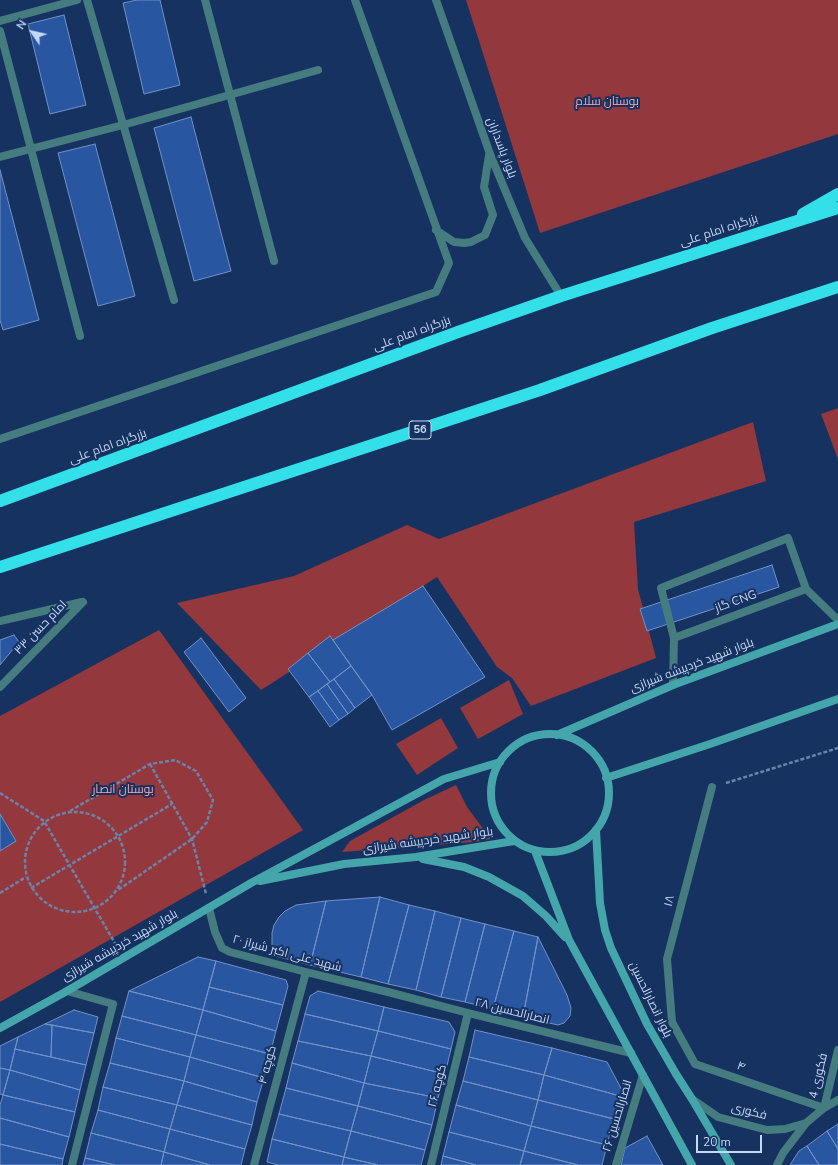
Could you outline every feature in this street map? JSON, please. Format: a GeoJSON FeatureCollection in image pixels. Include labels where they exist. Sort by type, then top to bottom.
{"type":"FeatureCollection","features":[{"type":"Feature","properties":{"kind":"highway"},"geometry":{"type":"LineString","coordinates":[[782,226],[838,194]]}},
{"type":"Feature","properties":{"kind":"highway","name":"بزرگراه امام علی"},"geometry":{"type":"LineString","coordinates":[[0,502],[450,334],[561,296],[838,208]]}},
{"type":"Feature","properties":{"kind":"highway","name":"56"},"geometry":{"type":"LineString","coordinates":[[0,566],[540,390],[712,328],[838,287]]}},
{"type":"Feature","properties":{"kind":"street"},"geometry":{"type":"LineString","coordinates":[[0,21],[77,0]]}},
{"type":"Feature","properties":{"kind":"street"},"geometry":{"type":"LineString","coordinates":[[86,0],[174,300]]}},
{"type":"Feature","properties":{"kind":"street"},"geometry":{"type":"LineString","coordinates":[[205,0],[274,261]]}},
{"type":"Feature","properties":{"kind":"street"},"geometry":{"type":"LineString","coordinates":[[0,440],[436,292],[449,263],[436,230],[356,0]]}},
{"type":"Feature","properties":{"kind":"street","name":"بلوار پاسداران"},"geometry":{"type":"LineString","coordinates":[[436,0],[490,154],[525,238],[561,296]]}},
{"type":"Feature","properties":{"kind":"street"},"geometry":{"type":"LineString","coordinates":[[0,31],[80,336]]}},
{"type":"Feature","properties":{"kind":"street"},"geometry":{"type":"LineString","coordinates":[[0,156],[123,125],[318,70]]}},
{"type":"Feature","properties":{"kind":"street"},"geometry":{"type":"LineString","coordinates":[[436,230],[454,242],[471,242],[485,235],[493,215],[484,187],[490,154]]}},
{"type":"Feature","properties":{"kind":"street"},"geometry":{"type":"LineString","coordinates":[[673,685],[674,638],[661,588],[788,538],[806,589],[838,620]]}},
{"type":"Feature","properties":{"kind":"street","name":"گاز CNG"},"geometry":{"type":"LineString","coordinates":[[674,638],[806,589]]}},
{"type":"Feature","properties":{"kind":"street","name":"امام حسن ۳۳"},"geometry":{"type":"LineString","coordinates":[[0,621],[83,602],[0,687]]}},
{"type":"Feature","properties":{"kind":"street","name":"بلوار شهید خردپیشه شیرازی"},"geometry":{"type":"LineString","coordinates":[[557,735],[673,685],[838,624]]}},
{"type":"Feature","properties":{"kind":"street"},"geometry":{"type":"LineString","coordinates":[[606,778],[710,744],[838,699]]}},
{"type":"Feature","properties":{"kind":"street"},"geometry":{"type":"LineString","coordinates":[[544,735],[557,735],[579,742],[596,757],[606,778],[608,791],[607,805],[603,818],[596,830],[579,844],[558,852],[535,851],[514,841],[505,833],[493,811],[491,786],[500,762],[508,752],[518,744],[530,738],[544,735]]}},
{"type":"Feature","properties":{"kind":"street","name":"بلوار شهید خردپیشه شیرازی"},"geometry":{"type":"LineString","coordinates":[[0,1028],[67,991],[251,883],[444,779],[500,762]]}},
{"type":"Feature","properties":{"kind":"street","name":"۱۸"},"geometry":{"type":"LineString","coordinates":[[672,1022],[667,959],[712,787]]}},
{"type":"Feature","properties":{"kind":"street","name":"بلوار انصارالحسین"},"geometry":{"type":"LineString","coordinates":[[596,830],[600,904],[605,930],[612,948],[647,1024],[731,1165]]}},
{"type":"Feature","properties":{"kind":"street","name":"بلوار شهید خردپیشه شیرازی"},"geometry":{"type":"LineString","coordinates":[[251,883],[344,864],[416,857],[514,841]]}},
{"type":"Feature","properties":{"kind":"street"},"geometry":{"type":"LineString","coordinates":[[535,851],[569,940],[692,1165]]}},
{"type":"Feature","properties":{"kind":"street"},"geometry":{"type":"LineString","coordinates":[[416,857],[464,867],[489,877],[522,896],[546,916],[569,940]]}},
{"type":"Feature","properties":{"kind":"street","name":"شهید علی اکبر شیراز ۲۰"},"geometry":{"type":"LineString","coordinates":[[209,908],[215,932],[222,948],[230,952],[388,992]]}},
{"type":"Feature","properties":{"kind":"street","name":"کوچه ۴"},"geometry":{"type":"LineString","coordinates":[[254,1165],[306,972]]}},
{"type":"Feature","properties":{"kind":"street"},"geometry":{"type":"LineString","coordinates":[[67,991],[113,1004],[72,1165]]}},
{"type":"Feature","properties":{"kind":"street","name":"انصارالحسین ۲۸"},"geometry":{"type":"LineString","coordinates":[[388,992],[631,1053]]}},
{"type":"Feature","properties":{"kind":"street","name":"کوچه ۲۶"},"geometry":{"type":"LineString","coordinates":[[431,1165],[468,1013]]}},
{"type":"Feature","properties":{"kind":"street","name":"۴"},"geometry":{"type":"LineString","coordinates":[[672,1022],[695,1064],[824,1108]]}},
{"type":"Feature","properties":{"kind":"street","name":"فکوری 4"},"geometry":{"type":"LineString","coordinates":[[824,1108],[838,1050]]}},
{"type":"Feature","properties":{"kind":"street","name":"انصارالحسین ۲۶"},"geometry":{"type":"LineString","coordinates":[[616,1165],[643,1075]]}},
{"type":"Feature","properties":{"kind":"street","name":"فکوری"},"geometry":{"type":"LineString","coordinates":[[692,1098],[718,1117],[767,1130],[785,1129],[806,1123]]}},
{"type":"Feature","properties":{"kind":"street","name":"فکوری"},"geometry":{"type":"LineString","coordinates":[[777,1165],[783,1154],[806,1123],[824,1108],[838,1100]]}},
{"type":"Feature","properties":{"kind":"path"},"geometry":{"type":"LineString","coordinates":[[712,787],[838,748]]}},
{"type":"Feature","properties":{"kind":"path"},"geometry":{"type":"LineString","coordinates":[[175,760],[196,771],[213,800],[207,822],[192,839],[95,909],[71,913],[48,906],[31,888],[26,877],[24,857],[30,837],[44,821],[69,811],[150,764],[175,760]]}},
{"type":"Feature","properties":{"kind":"path"},"geometry":{"type":"LineString","coordinates":[[150,764],[192,839],[209,908]]}},
{"type":"Feature","properties":{"kind":"path"},"geometry":{"type":"LineString","coordinates":[[0,793],[44,821],[123,958]]}},
{"type":"Feature","properties":{"kind":"path"},"geometry":{"type":"LineString","coordinates":[[31,888],[172,804]]}},
{"type":"Feature","properties":{"kind":"path"},"geometry":{"type":"LineString","coordinates":[[69,811],[98,816],[119,835],[126,863],[118,891]]}},
{"type":"Feature","properties":{"kind":"path"},"geometry":{"type":"LineString","coordinates":[[0,893],[26,877]]}},
{"type":"Feature","properties":{"kind":"green space","name":"بوستان سلام"},"geometry":{"type":"Polygon","coordinates":[[[466,0],[838,0],[838,134],[540,233],[466,0]]]}},
{"type":"Feature","properties":{"kind":"green space"},"geometry":{"type":"Polygon","coordinates":[[[838,408],[838,459],[821,414],[838,408]]]}},
{"type":"Feature","properties":{"kind":"green space"},"geometry":{"type":"Polygon","coordinates":[[[753,422],[766,481],[634,522],[638,589],[656,658],[531,706],[512,678],[497,667],[437,577],[261,690],[177,603],[294,576],[407,525],[439,539],[753,422]]]}},
{"type":"Feature","properties":{"kind":"green space","name":"بوستان انصار"},"geometry":{"type":"Polygon","coordinates":[[[159,630],[303,830],[0,1002],[0,716],[159,630]]]}},
{"type":"Feature","properties":{"kind":"green space"},"geometry":{"type":"Polygon","coordinates":[[[509,680],[523,714],[478,739],[460,708],[509,680]]]}},
{"type":"Feature","properties":{"kind":"green space"},"geometry":{"type":"Polygon","coordinates":[[[441,718],[458,748],[417,775],[396,744],[441,718]]]}},
{"type":"Feature","properties":{"kind":"green space"},"geometry":{"type":"Polygon","coordinates":[[[456,785],[467,807],[491,839],[474,842],[342,852],[350,841],[424,800],[456,785]]]}},
{"type":"Feature","properties":{"kind":"building"},"geometry":{"type":"Polygon","coordinates":[[[137,0],[160,0],[180,85],[144,94],[123,3],[137,0]]]}},
{"type":"Feature","properties":{"kind":"building"},"geometry":{"type":"Polygon","coordinates":[[[64,15],[86,105],[50,114],[28,24],[64,15]]]}},
{"type":"Feature","properties":{"kind":"building"},"geometry":{"type":"Polygon","coordinates":[[[191,117],[231,271],[194,281],[154,128],[191,117]]]}},
{"type":"Feature","properties":{"kind":"building"},"geometry":{"type":"Polygon","coordinates":[[[95,144],[135,296],[98,306],[58,153],[95,144]]]}},
{"type":"Feature","properties":{"kind":"building"},"geometry":{"type":"Polygon","coordinates":[[[0,170],[39,320],[3,330],[0,320],[0,170]]]}},
{"type":"Feature","properties":{"kind":"building"},"geometry":{"type":"Polygon","coordinates":[[[772,565],[779,587],[647,631],[640,609],[772,565]]]}},
{"type":"Feature","properties":{"kind":"building"},"geometry":{"type":"Polygon","coordinates":[[[423,586],[485,677],[392,730],[372,695],[333,640],[423,586]]]}},
{"type":"Feature","properties":{"kind":"building"},"geometry":{"type":"Polygon","coordinates":[[[14,635],[19,642],[0,665],[0,640],[14,635]]]}},
{"type":"Feature","properties":{"kind":"building"},"geometry":{"type":"Polygon","coordinates":[[[330,636],[351,666],[330,682],[308,653],[330,636]]]}},
{"type":"Feature","properties":{"kind":"building"},"geometry":{"type":"Polygon","coordinates":[[[201,638],[246,698],[229,712],[184,652],[201,638]]]}},
{"type":"Feature","properties":{"kind":"building"},"geometry":{"type":"Polygon","coordinates":[[[308,653],[330,682],[309,697],[288,669],[308,653]]]}},
{"type":"Feature","properties":{"kind":"building"},"geometry":{"type":"Polygon","coordinates":[[[351,666],[372,695],[355,708],[334,679],[351,666]]]}},
{"type":"Feature","properties":{"kind":"building"},"geometry":{"type":"Polygon","coordinates":[[[334,679],[355,708],[348,714],[327,684],[334,679]]]}},
{"type":"Feature","properties":{"kind":"building"},"geometry":{"type":"Polygon","coordinates":[[[327,684],[348,714],[339,720],[318,691],[327,684]]]}},
{"type":"Feature","properties":{"kind":"building"},"geometry":{"type":"Polygon","coordinates":[[[318,691],[339,720],[330,727],[309,697],[318,691]]]}},
{"type":"Feature","properties":{"kind":"building"},"geometry":{"type":"Polygon","coordinates":[[[0,814],[16,841],[0,851],[0,814]]]}},
{"type":"Feature","properties":{"kind":"building"},"geometry":{"type":"Polygon","coordinates":[[[380,897],[409,905],[388,984],[361,977],[380,897]]]}},
{"type":"Feature","properties":{"kind":"building"},"geometry":{"type":"Polygon","coordinates":[[[380,897],[361,977],[310,965],[326,901],[380,897]]]}},
{"type":"Feature","properties":{"kind":"building"},"geometry":{"type":"Polygon","coordinates":[[[326,901],[310,965],[276,956],[272,952],[272,933],[274,925],[279,917],[285,911],[296,905],[326,901]]]}},
{"type":"Feature","properties":{"kind":"building"},"geometry":{"type":"Polygon","coordinates":[[[409,905],[435,911],[416,990],[388,984],[409,905]]]}},
{"type":"Feature","properties":{"kind":"building"},"geometry":{"type":"Polygon","coordinates":[[[435,911],[461,918],[441,997],[416,990],[435,911]]]}},
{"type":"Feature","properties":{"kind":"building"},"geometry":{"type":"Polygon","coordinates":[[[461,918],[485,924],[465,1002],[441,997],[461,918]]]}},
{"type":"Feature","properties":{"kind":"building"},"geometry":{"type":"Polygon","coordinates":[[[485,924],[514,931],[493,1009],[465,1002],[485,924]]]}},
{"type":"Feature","properties":{"kind":"building"},"geometry":{"type":"Polygon","coordinates":[[[514,931],[538,937],[523,1017],[493,1009],[514,931]]]}},
{"type":"Feature","properties":{"kind":"building"},"geometry":{"type":"Polygon","coordinates":[[[538,937],[567,995],[571,1008],[570,1016],[564,1023],[558,1025],[523,1017],[538,937]]]}},
{"type":"Feature","properties":{"kind":"building"},"geometry":{"type":"Polygon","coordinates":[[[198,957],[216,961],[203,1010],[129,991],[198,957]]]}},
{"type":"Feature","properties":{"kind":"building"},"geometry":{"type":"Polygon","coordinates":[[[216,961],[286,980],[288,986],[283,1005],[209,987],[216,961]]]}},
{"type":"Feature","properties":{"kind":"building"},"geometry":{"type":"Polygon","coordinates":[[[209,987],[283,1005],[276,1031],[203,1010],[209,987]]]}},
{"type":"Feature","properties":{"kind":"building"},"geometry":{"type":"Polygon","coordinates":[[[129,991],[203,1010],[196,1035],[122,1016],[129,991]]]}},
{"type":"Feature","properties":{"kind":"building"},"geometry":{"type":"Polygon","coordinates":[[[318,991],[384,1007],[378,1031],[305,1014],[310,996],[318,991]]]}},
{"type":"Feature","properties":{"kind":"building"},"geometry":{"type":"Polygon","coordinates":[[[384,1007],[449,1022],[455,1032],[451,1049],[378,1031],[384,1007]]]}},
{"type":"Feature","properties":{"kind":"building"},"geometry":{"type":"Polygon","coordinates":[[[74,1010],[98,1017],[94,1033],[45,1024],[74,1010]]]}},
{"type":"Feature","properties":{"kind":"building"},"geometry":{"type":"Polygon","coordinates":[[[203,1010],[276,1031],[270,1054],[196,1035],[203,1010]]]}},
{"type":"Feature","properties":{"kind":"building"},"geometry":{"type":"Polygon","coordinates":[[[305,1014],[378,1031],[371,1056],[298,1041],[305,1014]]]}},
{"type":"Feature","properties":{"kind":"building"},"geometry":{"type":"Polygon","coordinates":[[[122,1016],[196,1035],[190,1057],[116,1038],[122,1016]]]}},
{"type":"Feature","properties":{"kind":"building"},"geometry":{"type":"Polygon","coordinates":[[[45,1024],[52,1025],[51,1057],[15,1049],[18,1037],[45,1024]]]}},
{"type":"Feature","properties":{"kind":"building"},"geometry":{"type":"Polygon","coordinates":[[[52,1025],[94,1033],[86,1065],[51,1057],[52,1025]]]}},
{"type":"Feature","properties":{"kind":"building"},"geometry":{"type":"Polygon","coordinates":[[[475,1030],[552,1048],[544,1075],[469,1057],[475,1030]]]}},
{"type":"Feature","properties":{"kind":"building"},"geometry":{"type":"Polygon","coordinates":[[[378,1031],[451,1049],[445,1074],[371,1056],[378,1031]]]}},
{"type":"Feature","properties":{"kind":"building"},"geometry":{"type":"Polygon","coordinates":[[[196,1035],[270,1054],[264,1078],[190,1057],[196,1035]]]}},
{"type":"Feature","properties":{"kind":"building"},"geometry":{"type":"Polygon","coordinates":[[[18,1037],[10,1070],[0,1068],[0,1046],[18,1037]]]}},
{"type":"Feature","properties":{"kind":"building"},"geometry":{"type":"Polygon","coordinates":[[[116,1038],[190,1057],[184,1081],[110,1063],[116,1038]]]}},
{"type":"Feature","properties":{"kind":"building"},"geometry":{"type":"Polygon","coordinates":[[[298,1041],[371,1056],[364,1083],[292,1063],[298,1041]]]}},
{"type":"Feature","properties":{"kind":"building"},"geometry":{"type":"Polygon","coordinates":[[[552,1048],[607,1062],[622,1090],[620,1096],[544,1075],[552,1048]]]}},
{"type":"Feature","properties":{"kind":"building"},"geometry":{"type":"Polygon","coordinates":[[[15,1049],[86,1065],[80,1090],[10,1070],[15,1049]]]}},
{"type":"Feature","properties":{"kind":"building"},"geometry":{"type":"Polygon","coordinates":[[[371,1056],[445,1074],[438,1098],[364,1083],[371,1056]]]}},
{"type":"Feature","properties":{"kind":"building"},"geometry":{"type":"Polygon","coordinates":[[[190,1057],[264,1078],[257,1102],[184,1081],[190,1057]]]}},
{"type":"Feature","properties":{"kind":"building"},"geometry":{"type":"Polygon","coordinates":[[[469,1057],[544,1075],[538,1100],[463,1081],[469,1057]]]}},
{"type":"Feature","properties":{"kind":"building"},"geometry":{"type":"Polygon","coordinates":[[[110,1063],[184,1081],[177,1105],[103,1087],[110,1063]]]}},
{"type":"Feature","properties":{"kind":"building"},"geometry":{"type":"Polygon","coordinates":[[[292,1063],[364,1083],[358,1106],[286,1088],[292,1063]]]}},
{"type":"Feature","properties":{"kind":"building"},"geometry":{"type":"Polygon","coordinates":[[[0,1068],[10,1070],[3,1095],[0,1094],[0,1068]]]}},
{"type":"Feature","properties":{"kind":"building"},"geometry":{"type":"Polygon","coordinates":[[[10,1070],[80,1090],[75,1112],[3,1095],[10,1070]]]}},
{"type":"Feature","properties":{"kind":"building"},"geometry":{"type":"Polygon","coordinates":[[[544,1075],[620,1096],[614,1119],[538,1100],[544,1075]]]}},
{"type":"Feature","properties":{"kind":"building"},"geometry":{"type":"Polygon","coordinates":[[[184,1081],[257,1102],[252,1125],[177,1105],[184,1081]]]}},
{"type":"Feature","properties":{"kind":"building"},"geometry":{"type":"Polygon","coordinates":[[[463,1081],[538,1100],[531,1126],[456,1105],[463,1081]]]}},
{"type":"Feature","properties":{"kind":"building"},"geometry":{"type":"Polygon","coordinates":[[[364,1083],[438,1098],[432,1125],[358,1106],[364,1083]]]}},
{"type":"Feature","properties":{"kind":"building"},"geometry":{"type":"Polygon","coordinates":[[[103,1087],[177,1105],[170,1129],[98,1110],[103,1087]]]}},
{"type":"Feature","properties":{"kind":"building"},"geometry":{"type":"Polygon","coordinates":[[[286,1088],[358,1106],[351,1131],[279,1114],[286,1088]]]}},
{"type":"Feature","properties":{"kind":"building"},"geometry":{"type":"Polygon","coordinates":[[[3,1095],[75,1112],[69,1137],[0,1118],[0,1105],[3,1095]]]}},
{"type":"Feature","properties":{"kind":"building"},"geometry":{"type":"Polygon","coordinates":[[[538,1100],[614,1119],[607,1145],[531,1126],[538,1100]]]}},
{"type":"Feature","properties":{"kind":"building"},"geometry":{"type":"Polygon","coordinates":[[[177,1105],[252,1125],[245,1149],[170,1129],[177,1105]]]}},
{"type":"Feature","properties":{"kind":"building"},"geometry":{"type":"Polygon","coordinates":[[[456,1105],[531,1126],[524,1151],[449,1132],[456,1105]]]}},
{"type":"Feature","properties":{"kind":"building"},"geometry":{"type":"Polygon","coordinates":[[[358,1106],[432,1125],[425,1150],[351,1131],[358,1106]]]}},
{"type":"Feature","properties":{"kind":"building"},"geometry":{"type":"Polygon","coordinates":[[[98,1110],[170,1129],[164,1152],[91,1133],[98,1110]]]}},
{"type":"Feature","properties":{"kind":"building"},"geometry":{"type":"Polygon","coordinates":[[[279,1114],[351,1131],[344,1157],[272,1139],[279,1114]]]}},
{"type":"Feature","properties":{"kind":"building"},"geometry":{"type":"Polygon","coordinates":[[[0,1118],[69,1137],[63,1159],[0,1144],[0,1118]]]}},
{"type":"Feature","properties":{"kind":"building"},"geometry":{"type":"Polygon","coordinates":[[[838,1124],[838,1149],[827,1131],[838,1124]]]}},
{"type":"Feature","properties":{"kind":"building"},"geometry":{"type":"Polygon","coordinates":[[[531,1126],[607,1145],[602,1165],[578,1165],[524,1151],[531,1126]]]}},
{"type":"Feature","properties":{"kind":"building"},"geometry":{"type":"Polygon","coordinates":[[[170,1129],[245,1149],[241,1165],[210,1165],[164,1152],[170,1129]]]}},
{"type":"Feature","properties":{"kind":"building"},"geometry":{"type":"Polygon","coordinates":[[[351,1131],[425,1150],[421,1165],[378,1165],[344,1157],[351,1131]]]}},
{"type":"Feature","properties":{"kind":"building"},"geometry":{"type":"Polygon","coordinates":[[[827,1131],[838,1149],[838,1165],[819,1165],[807,1146],[827,1131]]]}},
{"type":"Feature","properties":{"kind":"building"},"geometry":{"type":"Polygon","coordinates":[[[449,1132],[524,1151],[520,1165],[476,1165],[443,1156],[449,1132]]]}},
{"type":"Feature","properties":{"kind":"building"},"geometry":{"type":"Polygon","coordinates":[[[91,1133],[164,1152],[161,1165],[115,1165],[85,1158],[91,1133]]]}},
{"type":"Feature","properties":{"kind":"building"},"geometry":{"type":"Polygon","coordinates":[[[647,1136],[663,1165],[621,1165],[625,1148],[647,1136]]]}},
{"type":"Feature","properties":{"kind":"building"},"geometry":{"type":"Polygon","coordinates":[[[272,1139],[344,1157],[342,1165],[278,1165],[267,1162],[272,1139]]]}},
{"type":"Feature","properties":{"kind":"building"},"geometry":{"type":"Polygon","coordinates":[[[0,1144],[63,1159],[62,1165],[0,1165],[0,1144]]]}},
{"type":"Feature","properties":{"kind":"building"},"geometry":{"type":"Polygon","coordinates":[[[807,1146],[819,1165],[790,1165],[799,1151],[807,1146]]]}},
{"type":"Feature","properties":{"kind":"building"},"geometry":{"type":"Polygon","coordinates":[[[524,1151],[578,1165],[520,1165],[524,1151]]]}},
{"type":"Feature","properties":{"kind":"building"},"geometry":{"type":"Polygon","coordinates":[[[164,1152],[210,1165],[161,1165],[164,1152]]]}},
{"type":"Feature","properties":{"kind":"building"},"geometry":{"type":"Polygon","coordinates":[[[443,1156],[476,1165],[441,1165],[443,1156]]]}},
{"type":"Feature","properties":{"kind":"building"},"geometry":{"type":"Polygon","coordinates":[[[344,1157],[378,1165],[342,1165],[344,1157]]]}},
{"type":"Feature","properties":{"kind":"building"},"geometry":{"type":"Polygon","coordinates":[[[85,1158],[115,1165],[83,1165],[85,1158]]]}}]}
